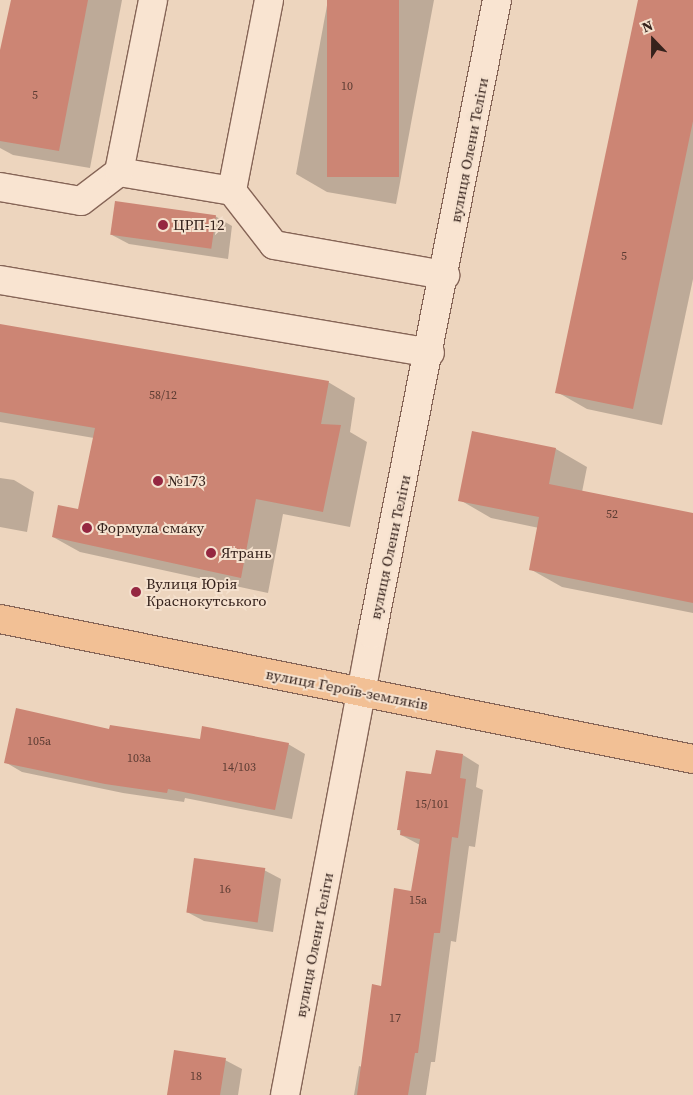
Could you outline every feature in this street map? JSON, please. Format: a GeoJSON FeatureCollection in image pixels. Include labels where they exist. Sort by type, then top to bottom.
{"type":"FeatureCollection","features":[{"type":"Feature","properties":{"kind":"main road","name":"вулиця Героїв-земляків"},"geometry":{"type":"LineString","coordinates":[[0,619],[693,759]]}},
{"type":"Feature","properties":{"kind":"street"},"geometry":{"type":"LineString","coordinates":[[0,187],[81,201],[119,172],[153,0]]}},
{"type":"Feature","properties":{"kind":"street"},"geometry":{"type":"LineString","coordinates":[[232,191],[269,0]]}},
{"type":"Feature","properties":{"kind":"street","name":"вулиця Олени Теліги"},"geometry":{"type":"LineString","coordinates":[[285,1095],[497,0]]}},
{"type":"Feature","properties":{"kind":"street"},"geometry":{"type":"LineString","coordinates":[[119,172],[232,191],[274,245],[445,275]]}},
{"type":"Feature","properties":{"kind":"street"},"geometry":{"type":"LineString","coordinates":[[0,280],[430,353]]}},
{"type":"Feature","properties":{"kind":"building"},"geometry":{"type":"Polygon","coordinates":[[[11,0],[88,0],[59,151],[0,141],[0,50],[11,0]]]}},
{"type":"Feature","properties":{"kind":"building"},"geometry":{"type":"Polygon","coordinates":[[[327,0],[399,0],[399,177],[327,177],[327,0]]]}},
{"type":"Feature","properties":{"kind":"building"},"geometry":{"type":"Polygon","coordinates":[[[638,0],[693,0],[693,121],[633,409],[555,393],[638,0]]]}},
{"type":"Feature","properties":{"kind":"building","name":"ЦРП-12"},"geometry":{"type":"Polygon","coordinates":[[[115,201],[216,215],[211,249],[110,235],[115,201]]]}},
{"type":"Feature","properties":{"kind":"building"},"geometry":{"type":"Polygon","coordinates":[[[0,324],[329,381],[321,424],[341,425],[323,512],[256,499],[241,578],[52,537],[58,505],[78,509],[95,428],[0,412],[0,324]]]}},
{"type":"Feature","properties":{"kind":"building"},"geometry":{"type":"Polygon","coordinates":[[[472,431],[556,448],[549,484],[693,513],[693,603],[529,570],[539,517],[458,501],[472,431]]]}},
{"type":"Feature","properties":{"kind":"building"},"geometry":{"type":"Polygon","coordinates":[[[16,708],[109,729],[110,725],[200,739],[202,726],[289,743],[275,810],[168,789],[167,793],[105,784],[4,763],[16,708]]]}},
{"type":"Feature","properties":{"kind":"building"},"geometry":{"type":"Polygon","coordinates":[[[436,750],[463,754],[460,778],[466,779],[458,838],[452,837],[440,933],[434,933],[418,1053],[415,1053],[408,1095],[357,1095],[372,984],[381,986],[394,888],[411,891],[420,839],[400,835],[401,830],[397,830],[406,771],[431,774],[436,750]]]}},
{"type":"Feature","properties":{"kind":"building"},"geometry":{"type":"Polygon","coordinates":[[[194,858],[265,868],[258,922],[186,912],[194,858]]]}},
{"type":"Feature","properties":{"kind":"building"},"geometry":{"type":"Polygon","coordinates":[[[174,1050],[226,1058],[220,1095],[167,1095],[174,1050]]]}},
{"type":"Feature","properties":{"kind":"place","name":"ЦРП-12"},"geometry":{"type":"Point","coordinates":[163,225]}},
{"type":"Feature","properties":{"kind":"place","name":"№173"},"geometry":{"type":"Point","coordinates":[158,481]}},
{"type":"Feature","properties":{"kind":"place","name":"Формула смаку"},"geometry":{"type":"Point","coordinates":[87,528]}},
{"type":"Feature","properties":{"kind":"place","name":"Ятрань"},"geometry":{"type":"Point","coordinates":[211,553]}},
{"type":"Feature","properties":{"kind":"place","name":"Вулиця Юрія Краснокутського"},"geometry":{"type":"Point","coordinates":[136,592]}}]}
